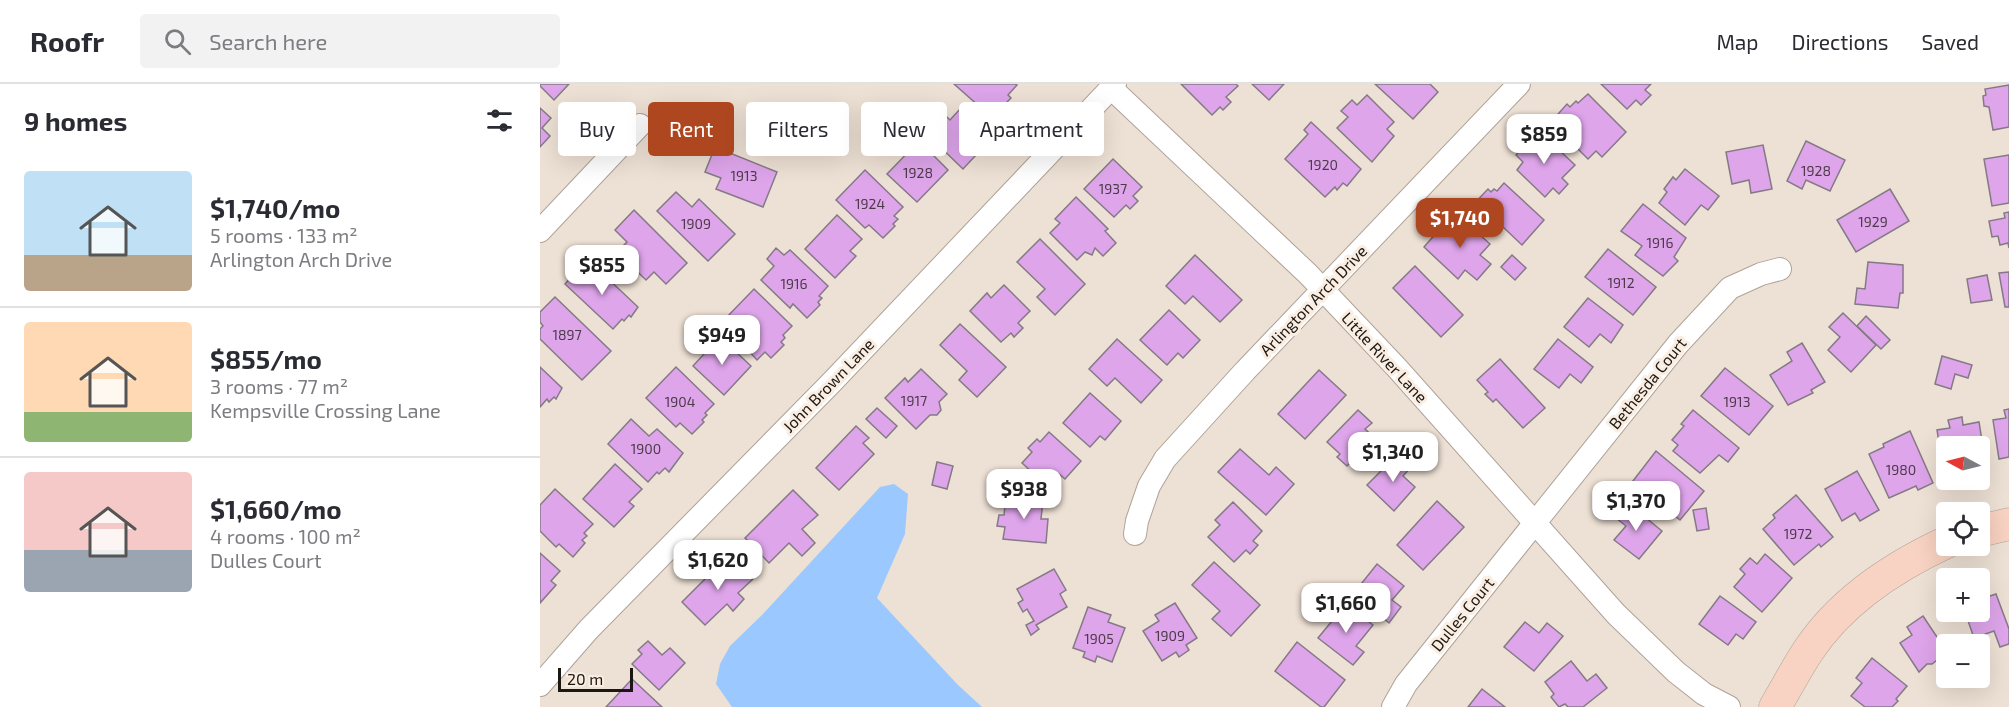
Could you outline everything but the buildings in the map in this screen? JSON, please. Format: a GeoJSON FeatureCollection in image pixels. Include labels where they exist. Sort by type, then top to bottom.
{"type":"FeatureCollection","features":[{"type":"Feature","properties":{"kind":"street","name":"Arlington Arch Drive"},"geometry":{"type":"LineString","coordinates":[[1135,534],[1149,486],[1165,459],[1245,371],[1519,84]]}},
{"type":"Feature","properties":{"kind":"street","name":"Little River Lane"},"geometry":{"type":"LineString","coordinates":[[1113,86],[1323,290],[1396,368],[1616,614],[1676,672],[1704,694],[1729,707]]}},
{"type":"Feature","properties":{"kind":"street","name":"John Brown Lane"},"geometry":{"type":"LineString","coordinates":[[540,685],[589,629],[832,382],[1113,86]]}},
{"type":"Feature","properties":{"kind":"street"},"geometry":{"type":"LineString","coordinates":[[540,231],[640,125]]}},
{"type":"Feature","properties":{"kind":"street","name":"Bethesda Court"},"geometry":{"type":"LineString","coordinates":[[1534,524],[1678,344],[1730,288],[1761,274],[1780,269]]}},
{"type":"Feature","properties":{"kind":"street","name":"Dulles Court"},"geometry":{"type":"LineString","coordinates":[[1393,707],[1406,684],[1534,524]]}},
{"type":"Feature","properties":{"kind":"street"},"geometry":{"type":"LineString","coordinates":[[1990,529],[2009,524]]}},
{"type":"Feature","properties":{"kind":"street"},"geometry":{"type":"LineString","coordinates":[[1775,707],[1809,650],[1842,610],[1875,582],[1902,564],[1936,547]]}},
{"type":"Feature","properties":{"kind":"water"},"geometry":{"type":"Polygon","coordinates":[[[894,484],[908,494],[905,534],[877,598],[958,685],[982,707],[732,707],[716,684],[720,664],[730,646],[763,614],[880,487],[894,484]]]}}]}
